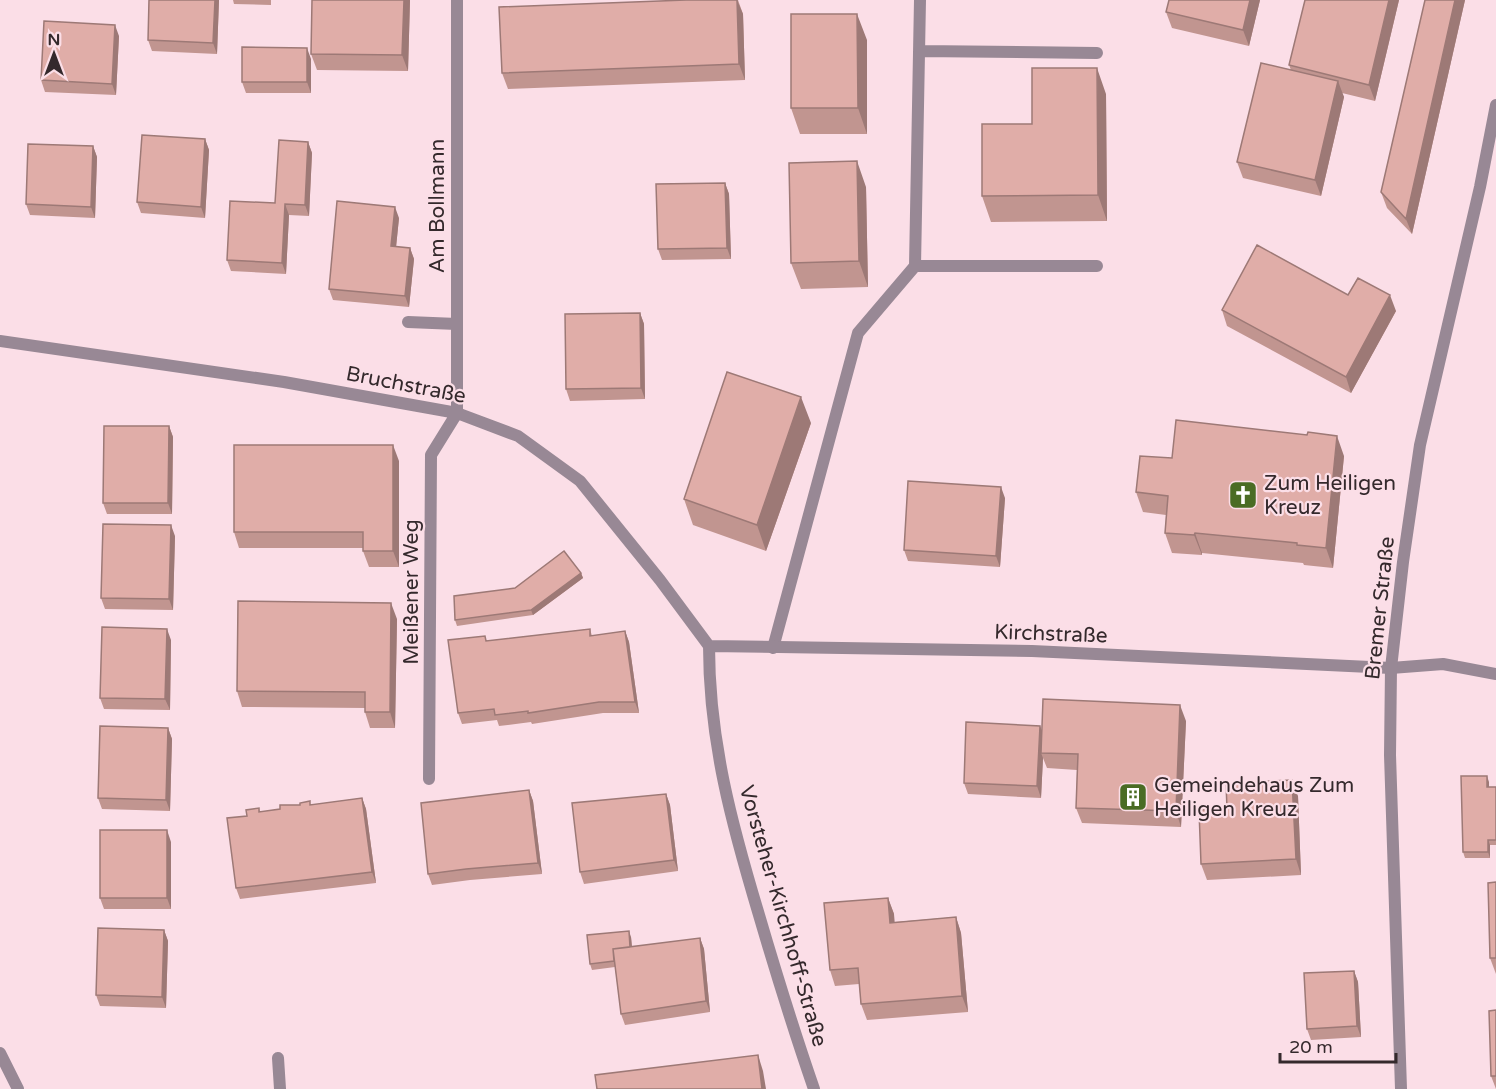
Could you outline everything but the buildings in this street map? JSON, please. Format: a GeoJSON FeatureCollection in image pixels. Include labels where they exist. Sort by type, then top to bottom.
{"type":"FeatureCollection","features":[{"type":"Feature","properties":{"kind":"street","name":"Am Bollmann"},"geometry":{"type":"LineString","coordinates":[[456,0],[457,413]]}},
{"type":"Feature","properties":{"kind":"street"},"geometry":{"type":"LineString","coordinates":[[773,648],[858,333],[915,266],[920,0]]}},
{"type":"Feature","properties":{"kind":"street"},"geometry":{"type":"LineString","coordinates":[[919,51],[1097,53]]}},
{"type":"Feature","properties":{"kind":"street","name":"Bremer Straße"},"geometry":{"type":"LineString","coordinates":[[1401,1089],[1390,755],[1391,668],[1420,445],[1480,187],[1496,105]]}},
{"type":"Feature","properties":{"kind":"street"},"geometry":{"type":"LineString","coordinates":[[915,266],[1097,266]]}},
{"type":"Feature","properties":{"kind":"street"},"geometry":{"type":"LineString","coordinates":[[408,322],[457,324]]}},
{"type":"Feature","properties":{"kind":"street","name":"Bruchstraße"},"geometry":{"type":"LineString","coordinates":[[0,340],[284,382],[457,413],[519,436],[580,481],[660,580],[709,646]]}},
{"type":"Feature","properties":{"kind":"street","name":"Meißener Weg"},"geometry":{"type":"LineString","coordinates":[[429,779],[431,455],[457,413]]}},
{"type":"Feature","properties":{"kind":"street","name":"Kirchstraße"},"geometry":{"type":"LineString","coordinates":[[709,646],[1032,651],[1391,668],[1443,664],[1496,674]]}},
{"type":"Feature","properties":{"kind":"street","name":"Vorsteher-Kirchhoff-Straße"},"geometry":{"type":"LineString","coordinates":[[709,646],[709,688],[714,734],[735,832],[791,1023],[814,1089]]}},
{"type":"Feature","properties":{"kind":"street"},"geometry":{"type":"LineString","coordinates":[[0,1053],[18,1089]]}},
{"type":"Feature","properties":{"kind":"street"},"geometry":{"type":"LineString","coordinates":[[278,1058],[280,1089]]}},
{"type":"Feature","properties":{"kind":"place","name":"Zum Heiligen Kreuz"},"geometry":{"type":"Point","coordinates":[1243,495]}},
{"type":"Feature","properties":{"kind":"place","name":"Gemeindehaus Zum Heiligen Kreuz"},"geometry":{"type":"Point","coordinates":[1133,797]}}]}
